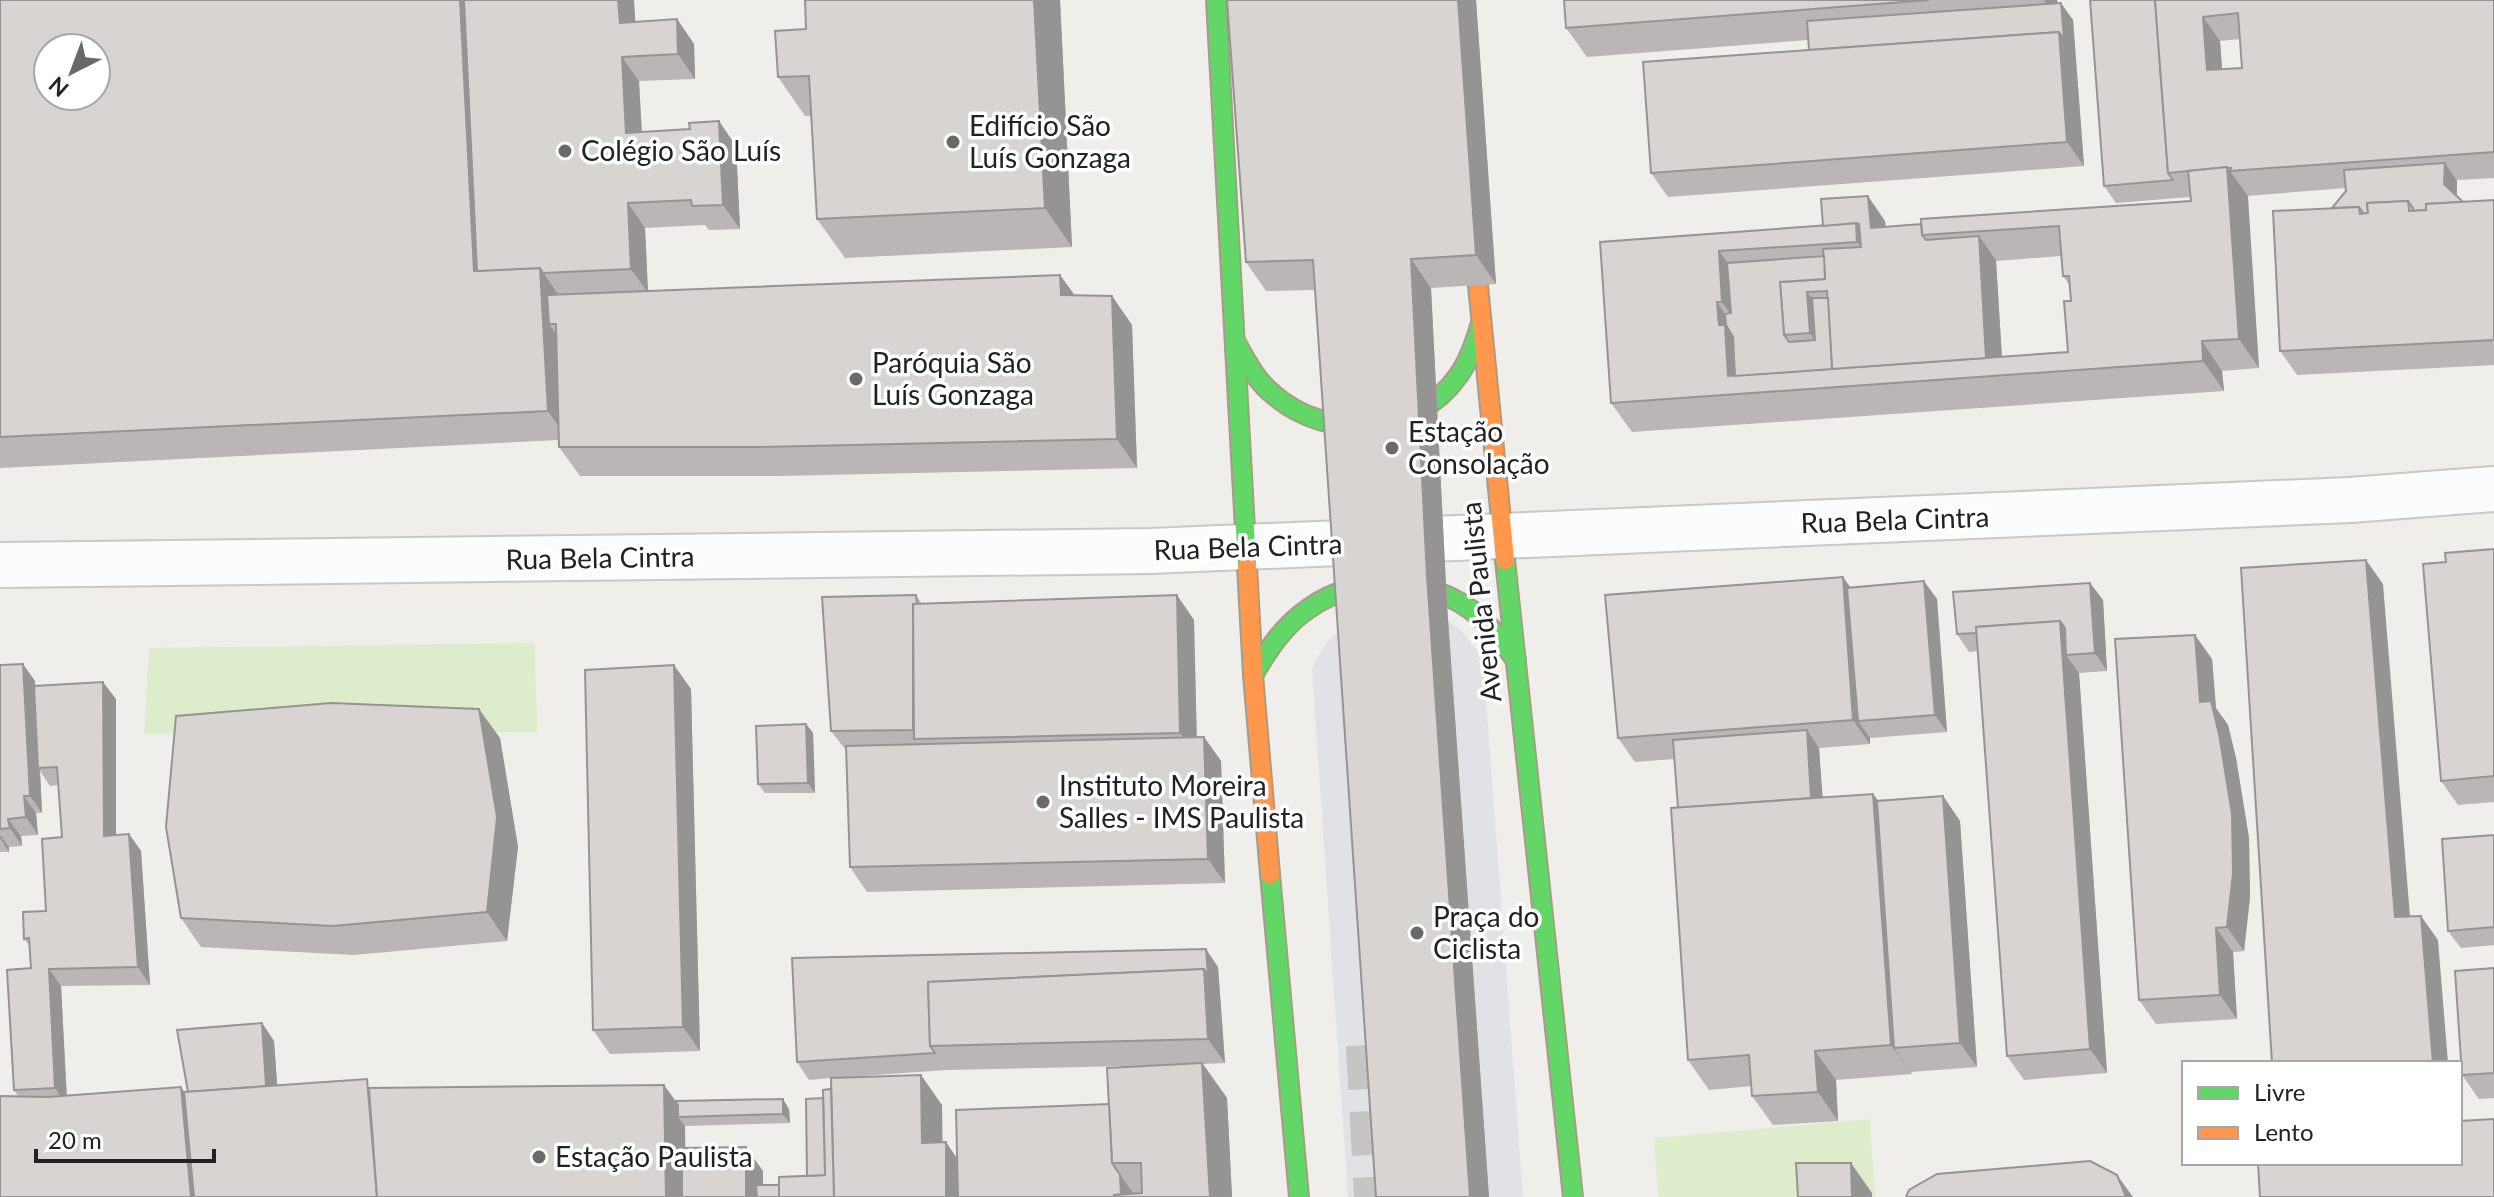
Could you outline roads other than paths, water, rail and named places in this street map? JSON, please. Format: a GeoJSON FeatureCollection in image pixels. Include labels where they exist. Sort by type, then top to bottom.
{"type":"FeatureCollection","features":[{"type":"Feature","properties":{"kind":"main road"},"geometry":{"type":"LineString","coordinates":[[1216,0],[1253,675],[1299,1197]]}},
{"type":"Feature","properties":{"kind":"main road","name":"Avenida Paulista"},"geometry":{"type":"LineString","coordinates":[[1469,202],[1573,1197]]}},
{"type":"Feature","properties":{"kind":"main road"},"geometry":{"type":"LineString","coordinates":[[1234,339],[1253,374],[1281,403],[1317,421],[1336,426],[1377,426],[1397,421],[1432,402],[1447,389],[1462,370],[1480,325]]}},
{"type":"Feature","properties":{"kind":"main road"},"geometry":{"type":"LineString","coordinates":[[1253,675],[1271,642],[1305,609],[1348,588],[1386,583],[1423,587],[1459,602],[1491,627],[1516,660]]}},
{"type":"Feature","properties":{"kind":"street","name":"Rua Bela Cintra"},"geometry":{"type":"LineString","coordinates":[[0,565],[1151,551],[2350,500],[2494,489]]}},
{"type":"Feature","properties":{"kind":"tunnel"},"geometry":{"type":"LineString","coordinates":[[1368,1045],[1376,1197]]}},
{"type":"Feature","properties":{"kind":"place","name":"Edifício São Luís Gonzaga"},"geometry":{"type":"Point","coordinates":[953,142]}},
{"type":"Feature","properties":{"kind":"place","name":"Colégio São Luís"},"geometry":{"type":"Point","coordinates":[565,151]}},
{"type":"Feature","properties":{"kind":"place","name":"Paróquia São Luís Gonzaga"},"geometry":{"type":"Point","coordinates":[856,379]}},
{"type":"Feature","properties":{"kind":"place","name":"Estação Consolação"},"geometry":{"type":"Point","coordinates":[1392,448]}},
{"type":"Feature","properties":{"kind":"place","name":"Instituto Moreira Salles - IMS Paulista"},"geometry":{"type":"Point","coordinates":[1043,802]}},
{"type":"Feature","properties":{"kind":"place","name":"Praça do Ciclista"},"geometry":{"type":"Point","coordinates":[1417,933]}},
{"type":"Feature","properties":{"kind":"place","name":"Estação Paulista"},"geometry":{"type":"Point","coordinates":[539,1157]}}]}
